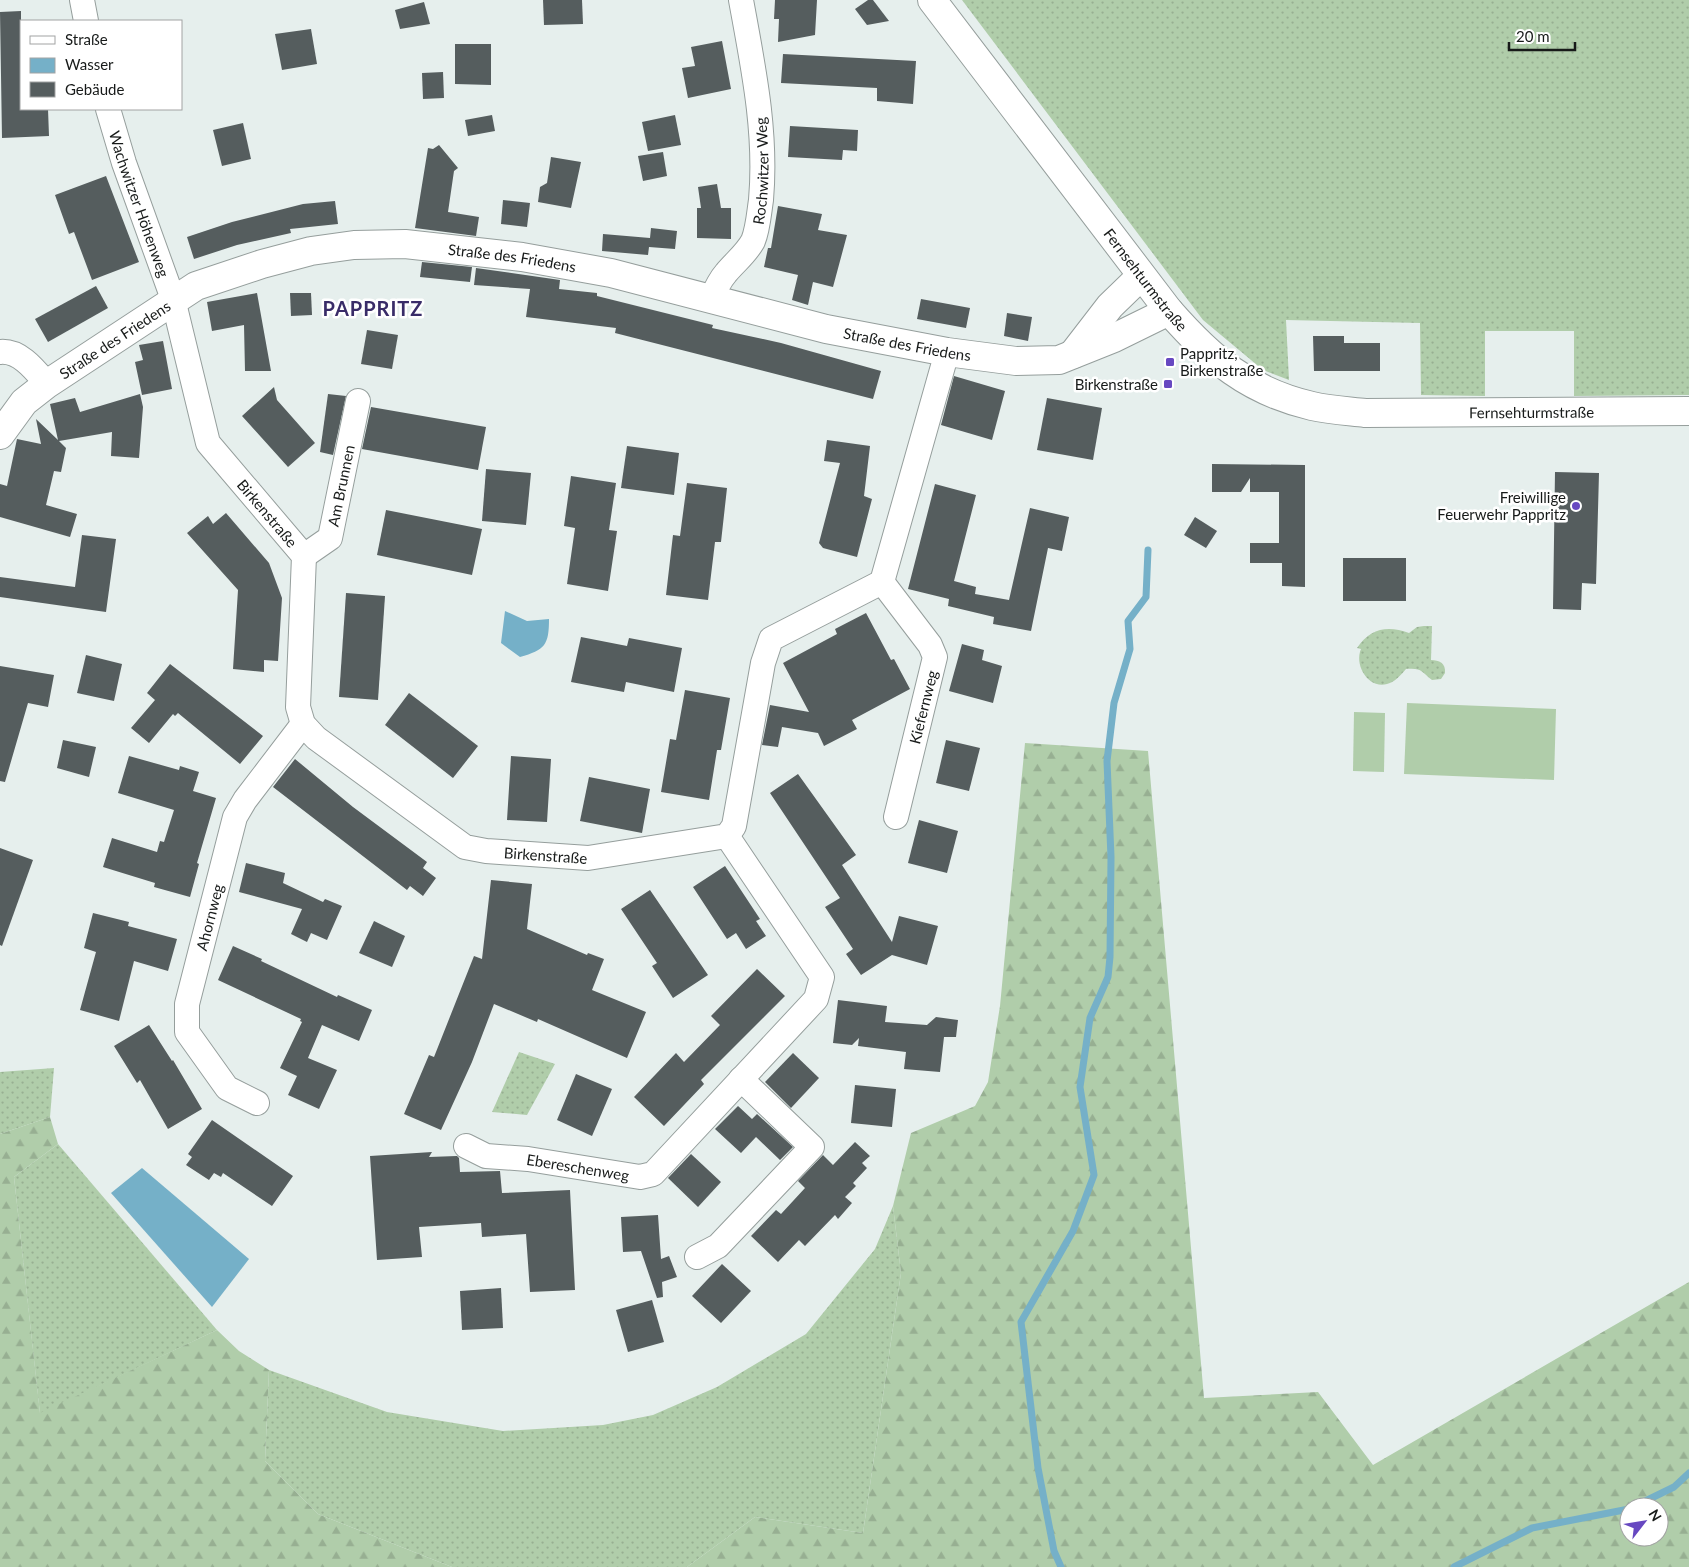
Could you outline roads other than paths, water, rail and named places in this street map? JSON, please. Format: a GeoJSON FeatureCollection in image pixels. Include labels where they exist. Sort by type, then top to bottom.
{"type":"FeatureCollection","features":[{"type":"Feature","properties":{"kind":"street"},"geometry":{"type":"LineString","coordinates":[[82,0],[86,20]]}},
{"type":"Feature","properties":{"kind":"street","name":"Rochwitzer Weg"},"geometry":{"type":"LineString","coordinates":[[711,300],[726,273],[740,261],[753,241],[760,209],[762,149],[758,92],[741,0]]}},
{"type":"Feature","properties":{"kind":"street","name":"Fernsehturmstraße"},"geometry":{"type":"LineString","coordinates":[[932,0],[1169,311],[1196,342],[1218,362],[1244,379],[1269,391],[1312,406],[1365,413],[1689,411]]}},
{"type":"Feature","properties":{"kind":"street","name":"Wachwitzer Höhenweg"},"geometry":{"type":"LineString","coordinates":[[108,110],[124,163],[173,299]]}},
{"type":"Feature","properties":{"kind":"street","name":"Straße des Friedens"},"geometry":{"type":"LineString","coordinates":[[0,435],[24,402],[46,384],[173,299],[196,286],[229,274],[311,251],[354,246],[405,244],[522,257],[611,274],[826,329],[947,352],[1016,361],[1059,360],[1114,338],[1169,311]]}},
{"type":"Feature","properties":{"kind":"street"},"geometry":{"type":"LineString","coordinates":[[1073,355],[1110,306],[1141,276]]}},
{"type":"Feature","properties":{"kind":"street","name":"Birkenstraße"},"geometry":{"type":"LineString","coordinates":[[173,299],[208,443],[304,556],[298,707],[303,724],[316,738],[464,847],[486,852],[588,858],[727,836]]}},
{"type":"Feature","properties":{"kind":"street"},"geometry":{"type":"LineString","coordinates":[[0,352],[8,351],[24,359],[46,384]]}},
{"type":"Feature","properties":{"kind":"street"},"geometry":{"type":"LineString","coordinates":[[727,836],[734,826],[763,663],[771,639],[882,582],[947,352]]}},
{"type":"Feature","properties":{"kind":"street","name":"Am Brunnen"},"geometry":{"type":"LineString","coordinates":[[304,556],[330,538],[358,402]]}},
{"type":"Feature","properties":{"kind":"street","name":"Kiefernweg"},"geometry":{"type":"LineString","coordinates":[[882,582],[930,645],[935,657],[896,818]]}},
{"type":"Feature","properties":{"kind":"street","name":"Ahornweg"},"geometry":{"type":"LineString","coordinates":[[257,1103],[227,1088],[187,1032],[187,1004],[236,817],[244,800],[303,724]]}},
{"type":"Feature","properties":{"kind":"street","name":"Ebereschenweg"},"geometry":{"type":"LineString","coordinates":[[466,1146],[486,1156],[528,1159],[640,1177],[653,1174],[816,999],[822,978],[727,836]]}},
{"type":"Feature","properties":{"kind":"street"},"geometry":{"type":"LineString","coordinates":[[697,1257],[718,1246],[812,1146],[741,1079]]}},
{"type":"Feature","properties":{"kind":"water"},"geometry":{"type":"Polygon","coordinates":[[[505,611],[527,621],[549,619],[548,635],[544,645],[535,652],[520,657],[501,643],[505,611]]]}},
{"type":"Feature","properties":{"kind":"water"},"geometry":{"type":"Polygon","coordinates":[[[142,1168],[249,1259],[212,1307],[111,1193],[142,1168]]]}},
{"type":"Feature","properties":{"kind":"waterway"},"geometry":{"type":"LineString","coordinates":[[1061,1567],[1054,1551],[1038,1468],[1021,1322],[1073,1231],[1094,1175],[1080,1087],[1090,1018],[1108,977],[1110,957],[1111,857],[1107,761],[1114,703],[1130,649],[1128,621],[1146,597],[1148,550]]}},
{"type":"Feature","properties":{"kind":"waterway"},"geometry":{"type":"LineString","coordinates":[[1654,1497],[1674,1487],[1689,1473]]}},
{"type":"Feature","properties":{"kind":"waterway"},"geometry":{"type":"LineString","coordinates":[[1454,1567],[1532,1528],[1619,1511]]}},
{"type":"Feature","properties":{"kind":"place","name":"Pappritz, Birkenstraße"},"geometry":{"type":"Point","coordinates":[1170,362]}},
{"type":"Feature","properties":{"kind":"place","name":"Birkenstraße"},"geometry":{"type":"Point","coordinates":[1168,384]}},
{"type":"Feature","properties":{"kind":"place","name":"Freiwillige Feuerwehr Pappritz"},"geometry":{"type":"Point","coordinates":[1576,506]}},
{"type":"Feature","properties":{"kind":"district","name":"PAPPRITZ"},"geometry":{"type":"Point","coordinates":[373,308]}}]}
